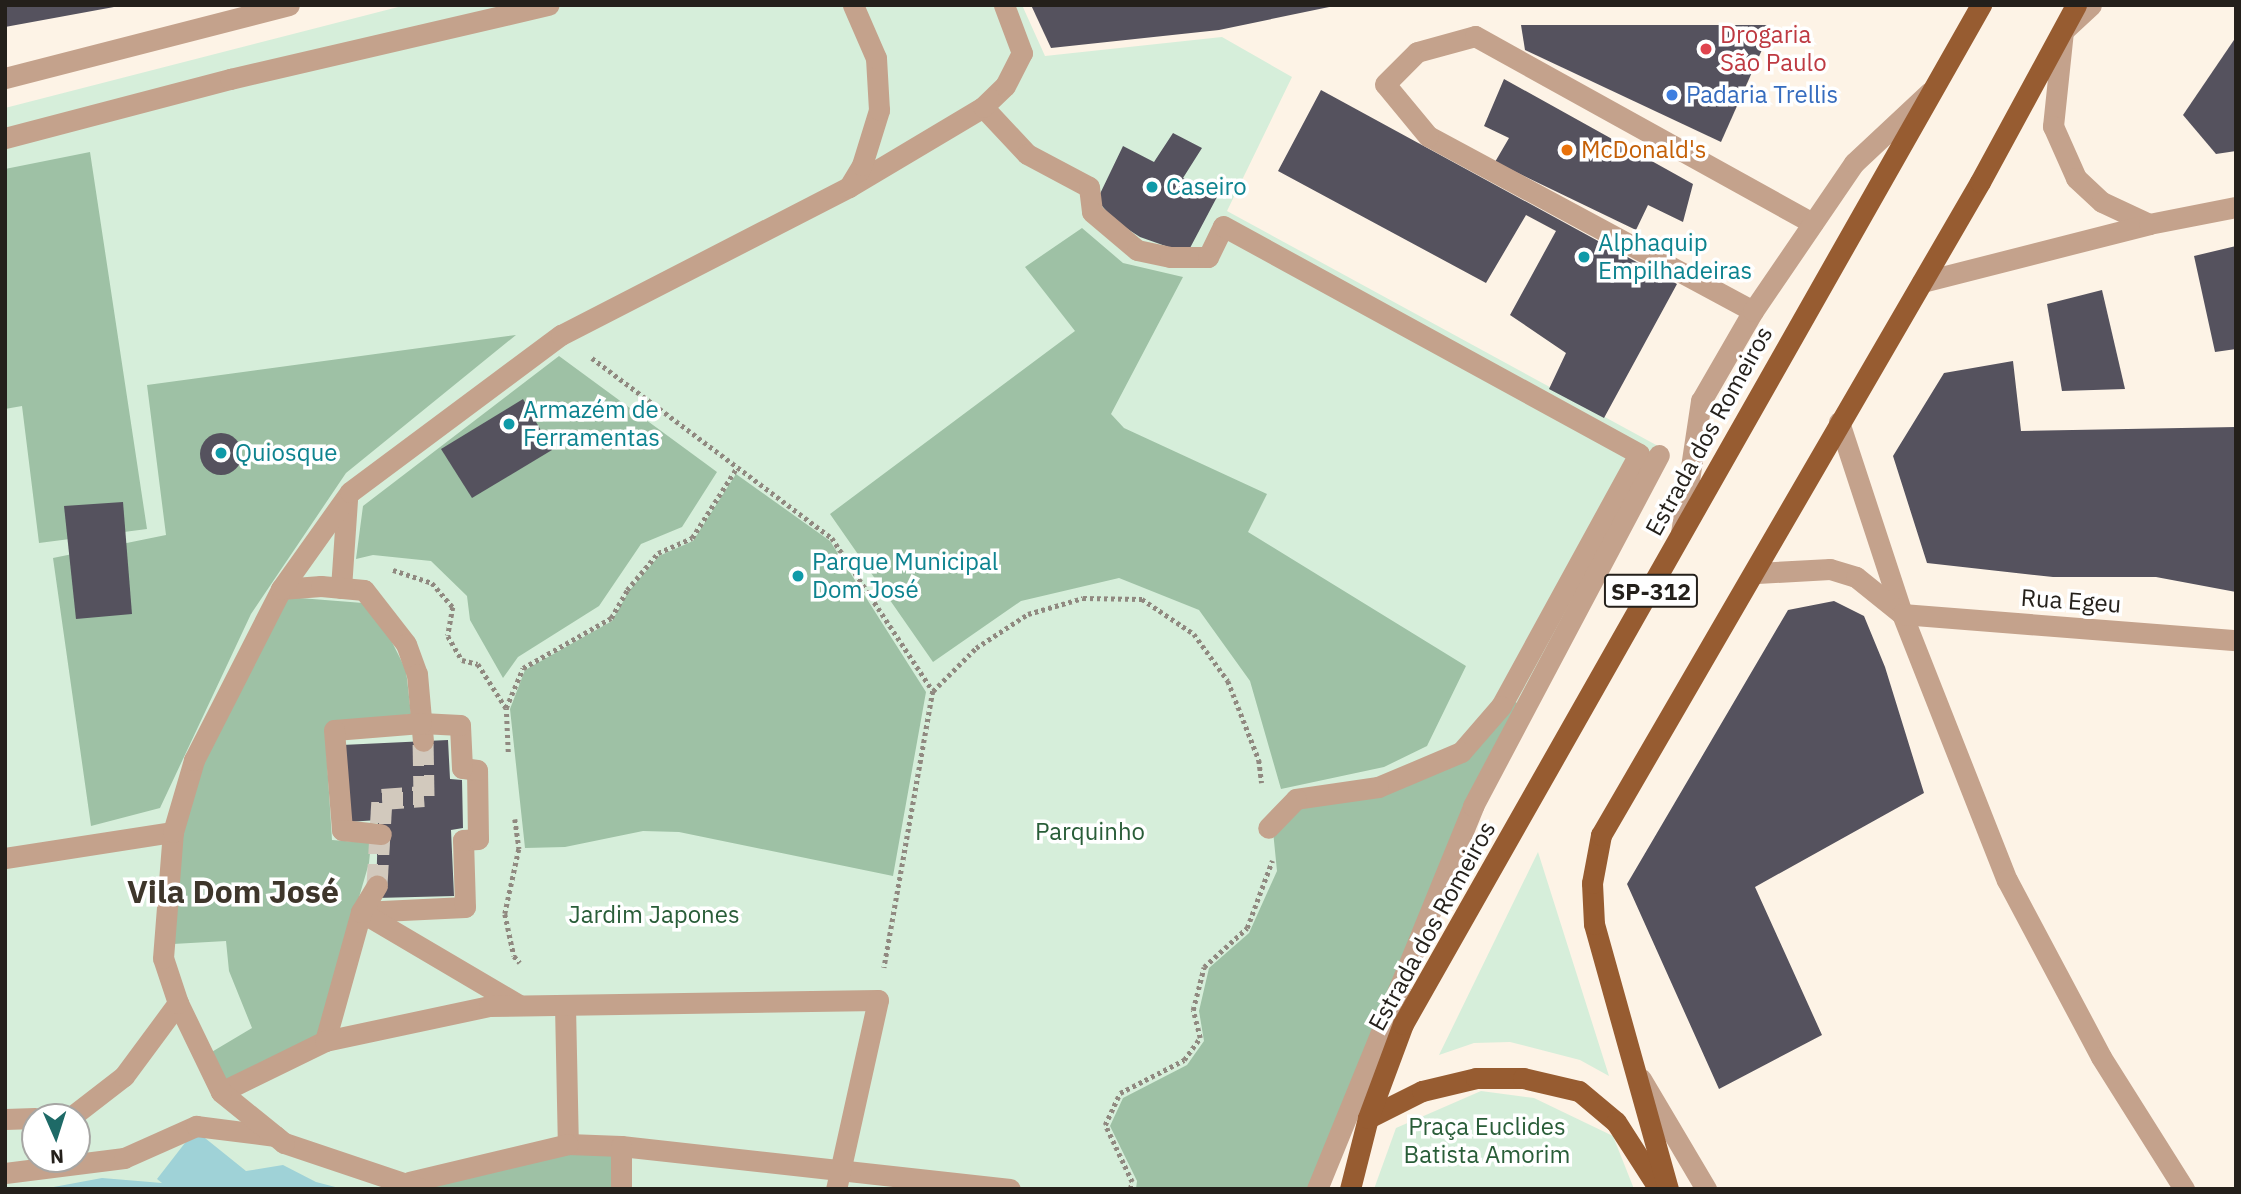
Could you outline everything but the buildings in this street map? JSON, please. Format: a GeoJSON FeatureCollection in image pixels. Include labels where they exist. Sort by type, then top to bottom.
{"type":"FeatureCollection","features":[{"type":"Feature","properties":{"kind":"main road","name":"Estrada dos Romeiros"},"geometry":{"type":"LineString","coordinates":[[1350,1189],[1368,1118],[1403,1024],[1680,541],[1981,5]]}},
{"type":"Feature","properties":{"kind":"main road","name":"SP-312"},"geometry":{"type":"LineString","coordinates":[[1668,1189],[1594,924],[1592,883],[1601,835],[1757,573],[1839,422],[1922,282],[2076,5]]}},
{"type":"Feature","properties":{"kind":"main road"},"geometry":{"type":"LineString","coordinates":[[1368,1118],[1422,1091],[1476,1078],[1523,1078],[1579,1091],[1616,1122],[1659,1189]]}},
{"type":"Feature","properties":{"kind":"street"},"geometry":{"type":"LineString","coordinates":[[5,78],[289,5]]}},
{"type":"Feature","properties":{"kind":"street"},"geometry":{"type":"LineString","coordinates":[[5,138],[230,79],[550,5]]}},
{"type":"Feature","properties":{"kind":"street"},"geometry":{"type":"LineString","coordinates":[[849,187],[862,165],[879,110],[876,58],[853,5]]}},
{"type":"Feature","properties":{"kind":"street"},"geometry":{"type":"LineString","coordinates":[[275,1136],[221,1092],[178,1003],[163,958],[173,832],[194,760],[281,589],[350,492],[384,462],[561,335],[849,187],[983,107],[1005,86],[1022,53],[1004,5]]}},
{"type":"Feature","properties":{"kind":"street"},"geometry":{"type":"LineString","coordinates":[[2091,5],[2063,31],[2054,87],[2053,126],[2059,147],[2076,178],[2102,202],[2149,224]]}},
{"type":"Feature","properties":{"kind":"street"},"geometry":{"type":"LineString","coordinates":[[1753,311],[1428,136],[1385,84],[1417,52],[1475,36],[1813,223]]}},
{"type":"Feature","properties":{"kind":"street"},"geometry":{"type":"LineString","coordinates":[[1680,541],[1701,401],[1753,311],[1854,163],[1934,88]]}},
{"type":"Feature","properties":{"kind":"street"},"geometry":{"type":"LineString","coordinates":[[983,107],[1027,154],[1089,187],[1091,212],[1137,250],[1170,257],[1208,257],[1223,226],[1639,454],[1501,706],[1461,752],[1378,787],[1296,799],[1268,828]]}},
{"type":"Feature","properties":{"kind":"street"},"geometry":{"type":"LineString","coordinates":[[1922,282],[2149,224],[2236,207]]}},
{"type":"Feature","properties":{"kind":"street"},"geometry":{"type":"LineString","coordinates":[[1839,422],[1902,614],[2007,880],[2101,1058],[2184,1189]]}},
{"type":"Feature","properties":{"kind":"street"},"geometry":{"type":"LineString","coordinates":[[1317,1189],[1473,806],[1659,456]]}},
{"type":"Feature","properties":{"kind":"street"},"geometry":{"type":"LineString","coordinates":[[341,588],[343,512],[350,492]]}},
{"type":"Feature","properties":{"kind":"street"},"geometry":{"type":"LineString","coordinates":[[1757,573],[1830,569],[1856,577],[1902,614]]}},
{"type":"Feature","properties":{"kind":"street"},"geometry":{"type":"LineString","coordinates":[[281,589],[364,590],[406,644],[417,674],[422,732]]}},
{"type":"Feature","properties":{"kind":"street","name":"Rua Egeu"},"geometry":{"type":"LineString","coordinates":[[1902,614],[2236,640]]}},
{"type":"Feature","properties":{"kind":"street"},"geometry":{"type":"LineString","coordinates":[[361,912],[465,907],[463,840],[478,839],[477,770],[462,768],[460,725],[422,732],[334,730],[342,830],[381,834]]}},
{"type":"Feature","properties":{"kind":"street"},"geometry":{"type":"LineString","coordinates":[[5,858],[173,832]]}},
{"type":"Feature","properties":{"kind":"street"},"geometry":{"type":"LineString","coordinates":[[325,1041],[361,912],[377,884]]}},
{"type":"Feature","properties":{"kind":"street"},"geometry":{"type":"LineString","coordinates":[[361,912],[521,1006]]}},
{"type":"Feature","properties":{"kind":"street"},"geometry":{"type":"LineString","coordinates":[[221,1092],[325,1041],[489,1006],[878,1000],[838,1178]]}},
{"type":"Feature","properties":{"kind":"street"},"geometry":{"type":"LineString","coordinates":[[89,1103],[124,1076],[178,1003]]}},
{"type":"Feature","properties":{"kind":"street"},"geometry":{"type":"LineString","coordinates":[[560,1006],[568,1144]]}},
{"type":"Feature","properties":{"kind":"street"},"geometry":{"type":"LineString","coordinates":[[1630,1060],[1706,1189]]}},
{"type":"Feature","properties":{"kind":"street"},"geometry":{"type":"LineString","coordinates":[[91,1161],[124,1158],[197,1126],[275,1136],[419,1187],[568,1144],[621,1146],[838,1178],[1010,1189]]}},
{"type":"Feature","properties":{"kind":"street"},"geometry":{"type":"LineString","coordinates":[[621,1146],[621,1189]]}},
{"type":"Feature","properties":{"kind":"path"},"geometry":{"type":"LineString","coordinates":[[561,335],[736,469],[832,538],[933,691]]}},
{"type":"Feature","properties":{"kind":"path"},"geometry":{"type":"LineString","coordinates":[[509,761],[506,708],[523,668],[611,618],[627,590],[658,553],[692,538],[736,469]]}},
{"type":"Feature","properties":{"kind":"path"},"geometry":{"type":"LineString","coordinates":[[878,1000],[933,691],[976,648],[1028,614],[1083,598],[1142,599],[1194,634],[1228,681],[1259,761],[1273,868],[1247,928],[1203,967],[1193,1010],[1200,1038],[1184,1060],[1120,1093],[1105,1125],[1132,1182],[1130,1189]]}},
{"type":"Feature","properties":{"kind":"path"},"geometry":{"type":"LineString","coordinates":[[514,811],[519,849],[505,914],[514,956],[560,1006]]}},
{"type":"Feature","properties":{"kind":"green space","name":"Parque Municipal Dom José"},"geometry":{"type":"Polygon","coordinates":[[[406,5],[1022,5],[1045,56],[1222,37],[1292,77],[1227,211],[1658,446],[1524,707],[1311,1189],[5,1189],[5,108],[406,5]]]}},
{"type":"Feature","properties":{"kind":"green space"},"geometry":{"type":"Polygon","coordinates":[[[90,152],[147,529],[39,543],[22,406],[5,409],[5,169],[90,152]]]}},
{"type":"Feature","properties":{"kind":"green space"},"geometry":{"type":"Polygon","coordinates":[[[1082,228],[1123,263],[1183,277],[1111,414],[1124,428],[1267,494],[1248,532],[1466,666],[1427,746],[1384,767],[1281,789],[1250,681],[1199,610],[1119,578],[1021,601],[933,662],[830,514],[1075,331],[1025,267],[1082,228]]]}},
{"type":"Feature","properties":{"kind":"green space"},"geometry":{"type":"Polygon","coordinates":[[[516,335],[346,473],[251,614],[160,808],[91,826],[53,558],[166,535],[147,385],[516,335]]]}},
{"type":"Feature","properties":{"kind":"green space"},"geometry":{"type":"Polygon","coordinates":[[[559,356],[717,472],[682,527],[641,544],[599,606],[518,657],[503,678],[470,620],[467,596],[431,561],[373,555],[356,559],[363,506],[559,356]]]}},
{"type":"Feature","properties":{"kind":"green space"},"geometry":{"type":"Polygon","coordinates":[[[736,474],[830,541],[926,692],[893,876],[679,832],[643,831],[565,847],[525,848],[510,709],[525,670],[612,621],[629,591],[659,556],[693,541],[736,474]]]}},
{"type":"Feature","properties":{"kind":"green space"},"geometry":{"type":"Polygon","coordinates":[[[287,597],[363,603],[391,640],[406,670],[411,714],[325,729],[332,840],[371,843],[369,863],[319,1035],[229,1090],[210,1053],[252,1028],[229,971],[226,941],[173,944],[183,833],[201,764],[287,597]]]}},
{"type":"Feature","properties":{"kind":"green space"},"geometry":{"type":"Polygon","coordinates":[[[1510,699],[1524,707],[1311,1189],[1136,1189],[1137,1181],[1110,1126],[1123,1098],[1187,1065],[1204,1041],[1199,1011],[1209,968],[1249,933],[1277,871],[1272,821],[1299,805],[1464,757],[1510,699]]]}},
{"type":"Feature","properties":{"kind":"green space"},"geometry":{"type":"Polygon","coordinates":[[[1538,852],[1609,1076],[1580,1060],[1510,1042],[1474,1043],[1439,1055],[1538,852]]]}},
{"type":"Feature","properties":{"kind":"green space","name":"Praça Euclides Batista Amorim"},"geometry":{"type":"Polygon","coordinates":[[[1481,1091],[1534,1098],[1613,1136],[1634,1189],[1374,1189],[1396,1128],[1481,1091]]]}},
{"type":"Feature","properties":{"kind":"green space"},"geometry":{"type":"Polygon","coordinates":[[[568,1149],[618,1149],[618,1189],[436,1189],[420,1183],[568,1149]]]}},
{"type":"Feature","properties":{"kind":"water"},"geometry":{"type":"Polygon","coordinates":[[[195,1130],[246,1171],[283,1165],[316,1182],[343,1189],[43,1189],[102,1178],[162,1183],[157,1179],[195,1130]]]}},
{"type":"Feature","properties":{"kind":"tunnel"},"geometry":{"type":"LineString","coordinates":[[377,885],[382,799],[424,796],[423,741]]}},
{"type":"Feature","properties":{"kind":"place","name":"Drogaria São Paulo"},"geometry":{"type":"Point","coordinates":[1706,49]}},
{"type":"Feature","properties":{"kind":"place","name":"Padaria Trellis"},"geometry":{"type":"Point","coordinates":[1672,95]}},
{"type":"Feature","properties":{"kind":"place","name":"McDonald's"},"geometry":{"type":"Point","coordinates":[1567,150]}},
{"type":"Feature","properties":{"kind":"place","name":"Caseiro"},"geometry":{"type":"Point","coordinates":[1152,187]}},
{"type":"Feature","properties":{"kind":"place","name":"Alphaquip Empilhadeiras"},"geometry":{"type":"Point","coordinates":[1584,257]}},
{"type":"Feature","properties":{"kind":"place","name":"Armazém de Ferramentas"},"geometry":{"type":"Point","coordinates":[509,424]}},
{"type":"Feature","properties":{"kind":"place","name":"Quiosque"},"geometry":{"type":"Point","coordinates":[221,453]}},
{"type":"Feature","properties":{"kind":"place","name":"Parque Municipal Dom José"},"geometry":{"type":"Point","coordinates":[798,576]}},
{"type":"Feature","properties":{"kind":"district","name":"Vila Dom José"},"geometry":{"type":"Point","coordinates":[233,891]}},
{"type":"Feature","properties":{"kind":"park label","name":"Parquinho"},"geometry":{"type":"Point","coordinates":[1090,832]}},
{"type":"Feature","properties":{"kind":"park label","name":"Jardim Japones"},"geometry":{"type":"Point","coordinates":[654,915]}}]}
